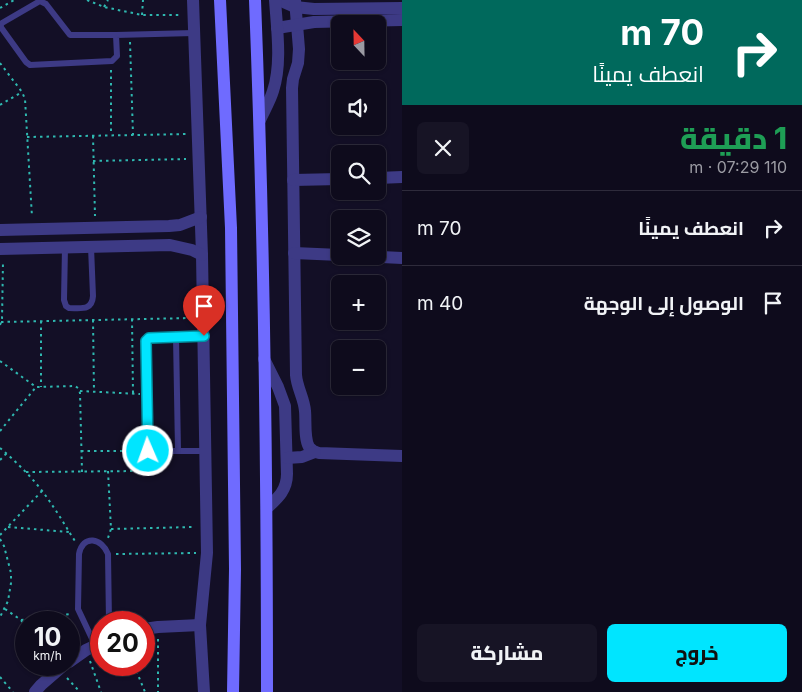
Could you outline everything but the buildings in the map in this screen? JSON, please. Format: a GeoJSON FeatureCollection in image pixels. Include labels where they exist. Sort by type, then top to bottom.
{"type":"FeatureCollection","features":[{"type":"Feature","properties":{"kind":"main road"},"geometry":{"type":"LineString","coordinates":[[220,0],[231,228],[235,569],[233,692]]}},
{"type":"Feature","properties":{"kind":"main road"},"geometry":{"type":"LineString","coordinates":[[255,0],[260,120],[267,508],[267,692]]}},
{"type":"Feature","properties":{"kind":"street"},"geometry":{"type":"LineString","coordinates":[[193,0],[204,336],[207,553],[200,626],[204,692]]}},
{"type":"Feature","properties":{"kind":"street"},"geometry":{"type":"LineString","coordinates":[[260,120],[273,93],[276,82],[278,61],[277,0],[295,3],[314,15],[402,20]]}},
{"type":"Feature","properties":{"kind":"street"},"geometry":{"type":"LineString","coordinates":[[295,3],[299,49],[298,62],[292,80],[296,376],[305,409],[311,447]]}},
{"type":"Feature","properties":{"kind":"street"},"geometry":{"type":"LineString","coordinates":[[277,28],[296,24],[314,15],[402,8]]}},
{"type":"Feature","properties":{"kind":"street"},"geometry":{"type":"LineString","coordinates":[[386,178],[402,177]]}},
{"type":"Feature","properties":{"kind":"street"},"geometry":{"type":"LineString","coordinates":[[293,180],[331,179]]}},
{"type":"Feature","properties":{"kind":"street"},"geometry":{"type":"LineString","coordinates":[[0,230],[169,226],[201,217]]}},
{"type":"Feature","properties":{"kind":"street"},"geometry":{"type":"LineString","coordinates":[[1,249],[170,245],[192,250],[202,255]]}},
{"type":"Feature","properties":{"kind":"street"},"geometry":{"type":"LineString","coordinates":[[294,253],[331,255]]}},
{"type":"Feature","properties":{"kind":"street"},"geometry":{"type":"LineString","coordinates":[[386,257],[402,258]]}},
{"type":"Feature","properties":{"kind":"street"},"geometry":{"type":"LineString","coordinates":[[264,359],[285,406],[288,474],[286,485],[280,496],[267,508]]}},
{"type":"Feature","properties":{"kind":"street"},"geometry":{"type":"LineString","coordinates":[[287,442],[311,447],[402,456]]}},
{"type":"Feature","properties":{"kind":"street"},"geometry":{"type":"LineString","coordinates":[[287,458],[302,457],[311,447]]}},
{"type":"Feature","properties":{"kind":"street"},"geometry":{"type":"LineString","coordinates":[[155,627],[200,626]]}},
{"type":"Feature","properties":{"kind":"street"},"geometry":{"type":"LineString","coordinates":[[35,692],[50,676]]}},
{"type":"Feature","properties":{"kind":"lane"},"geometry":{"type":"LineString","coordinates":[[116,35],[117,56],[111,61],[30,65],[0,26],[40,1],[46,4],[70,35],[194,33]]}},
{"type":"Feature","properties":{"kind":"lane"},"geometry":{"type":"LineString","coordinates":[[65,247],[64,300],[69,308],[86,308],[93,302],[91,247]]}},
{"type":"Feature","properties":{"kind":"lane"},"geometry":{"type":"LineString","coordinates":[[204,336],[149,338],[146,341],[148,451],[205,451]]}},
{"type":"Feature","properties":{"kind":"lane"},"geometry":{"type":"LineString","coordinates":[[176,337],[178,451]]}},
{"type":"Feature","properties":{"kind":"lane"},"geometry":{"type":"LineString","coordinates":[[79,611],[80,549],[84,543],[90,540],[104,545],[108,554],[109,611]]}},
{"type":"Feature","properties":{"kind":"lane"},"geometry":{"type":"LineString","coordinates":[[80,616],[90,637]]}},
{"type":"Feature","properties":{"kind":"path"},"geometry":{"type":"LineString","coordinates":[[0,8],[14,0]]}},
{"type":"Feature","properties":{"kind":"path"},"geometry":{"type":"LineString","coordinates":[[86,0],[104,7],[142,15],[193,16]]}},
{"type":"Feature","properties":{"kind":"path"},"geometry":{"type":"LineString","coordinates":[[104,7],[108,0]]}},
{"type":"Feature","properties":{"kind":"path"},"geometry":{"type":"LineString","coordinates":[[142,15],[143,0]]}},
{"type":"Feature","properties":{"kind":"path"},"geometry":{"type":"LineString","coordinates":[[130,35],[133,134]]}},
{"type":"Feature","properties":{"kind":"path"},"geometry":{"type":"LineString","coordinates":[[111,61],[111,135]]}},
{"type":"Feature","properties":{"kind":"path"},"geometry":{"type":"LineString","coordinates":[[0,63],[22,92],[24,99],[33,229]]}},
{"type":"Feature","properties":{"kind":"path"},"geometry":{"type":"LineString","coordinates":[[0,105],[22,92]]}},
{"type":"Feature","properties":{"kind":"path"},"geometry":{"type":"LineString","coordinates":[[27,137],[198,133]]}},
{"type":"Feature","properties":{"kind":"path"},"geometry":{"type":"LineString","coordinates":[[92,136],[96,228]]}},
{"type":"Feature","properties":{"kind":"path"},"geometry":{"type":"LineString","coordinates":[[94,162],[199,159]]}},
{"type":"Feature","properties":{"kind":"path"},"geometry":{"type":"LineString","coordinates":[[1,249],[0,324],[203,318]]}},
{"type":"Feature","properties":{"kind":"path"},"geometry":{"type":"LineString","coordinates":[[132,319],[133,394]]}},
{"type":"Feature","properties":{"kind":"path"},"geometry":{"type":"LineString","coordinates":[[93,320],[94,392]]}},
{"type":"Feature","properties":{"kind":"path"},"geometry":{"type":"LineString","coordinates":[[41,322],[41,387]]}},
{"type":"Feature","properties":{"kind":"path"},"geometry":{"type":"LineString","coordinates":[[0,361],[36,387],[75,386],[78,388],[80,391],[82,472]]}},
{"type":"Feature","properties":{"kind":"path"},"geometry":{"type":"LineString","coordinates":[[0,431],[36,387]]}},
{"type":"Feature","properties":{"kind":"path"},"geometry":{"type":"LineString","coordinates":[[80,391],[147,394]]}},
{"type":"Feature","properties":{"kind":"path"},"geometry":{"type":"LineString","coordinates":[[0,448],[26,472],[52,503],[80,549]]}},
{"type":"Feature","properties":{"kind":"path"},"geometry":{"type":"LineString","coordinates":[[26,472],[139,471],[147,464],[148,451],[81,451]]}},
{"type":"Feature","properties":{"kind":"path"},"geometry":{"type":"LineString","coordinates":[[0,460],[7,454]]}},
{"type":"Feature","properties":{"kind":"path"},"geometry":{"type":"LineString","coordinates":[[104,545],[110,536],[111,529],[108,471]]}},
{"type":"Feature","properties":{"kind":"path"},"geometry":{"type":"LineString","coordinates":[[0,535],[42,492]]}},
{"type":"Feature","properties":{"kind":"path"},"geometry":{"type":"LineString","coordinates":[[8,527],[69,532]]}},
{"type":"Feature","properties":{"kind":"path"},"geometry":{"type":"LineString","coordinates":[[111,529],[206,527]]}},
{"type":"Feature","properties":{"kind":"path"},"geometry":{"type":"LineString","coordinates":[[0,540],[4,546],[11,574],[10,593],[0,617]]}},
{"type":"Feature","properties":{"kind":"path"},"geometry":{"type":"LineString","coordinates":[[108,554],[207,553]]}},
{"type":"Feature","properties":{"kind":"path"},"geometry":{"type":"LineString","coordinates":[[0,610],[15,617]]}},
{"type":"Feature","properties":{"kind":"path"},"geometry":{"type":"LineString","coordinates":[[158,626],[158,692]]}},
{"type":"Feature","properties":{"kind":"path"},"geometry":{"type":"LineString","coordinates":[[99,676],[101,692]]}},
{"type":"Feature","properties":{"kind":"path"},"geometry":{"type":"LineString","coordinates":[[138,676],[145,692]]}},
{"type":"Feature","properties":{"kind":"path"},"geometry":{"type":"LineString","coordinates":[[0,677],[13,692]]}},
{"type":"Feature","properties":{"kind":"route"},"geometry":{"type":"LineString","coordinates":[[148,451],[146,341],[149,338],[204,336]]}}]}
